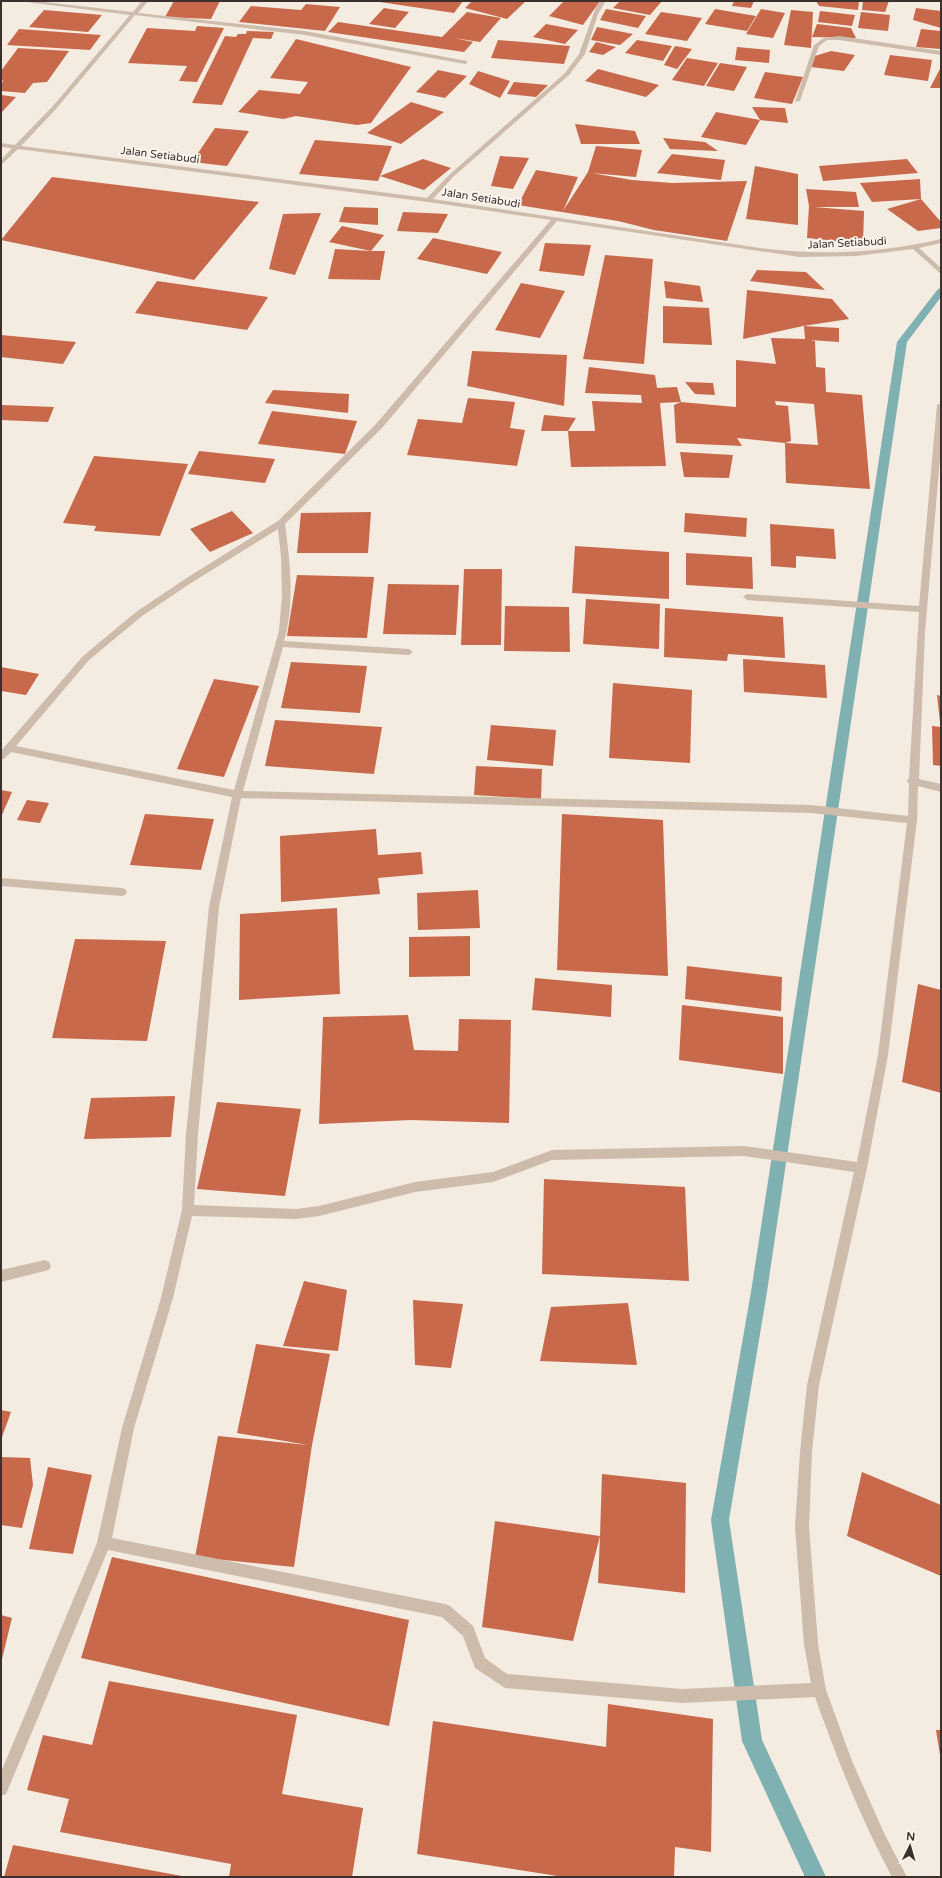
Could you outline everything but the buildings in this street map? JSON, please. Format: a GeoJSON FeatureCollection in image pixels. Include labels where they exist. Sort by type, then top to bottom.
{"type":"FeatureCollection","features":[{"type":"Feature","properties":{"kind":"street"},"geometry":{"type":"LineString","coordinates":[[21,1],[134,15],[305,33],[465,62]]}},
{"type":"Feature","properties":{"kind":"street"},"geometry":{"type":"LineString","coordinates":[[1,163],[54,108],[145,1]]}},
{"type":"Feature","properties":{"kind":"street"},"geometry":{"type":"LineString","coordinates":[[428,200],[451,176],[561,79],[576,63],[582,53],[595,14],[603,1]]}},
{"type":"Feature","properties":{"kind":"street"},"geometry":{"type":"LineString","coordinates":[[797,101],[814,51],[817,45],[826,39],[839,38],[868,41],[941,53]]}},
{"type":"Feature","properties":{"kind":"street","name":"Jalan Setiabudi"},"geometry":{"type":"LineString","coordinates":[[1,145],[428,200],[760,250],[807,255],[833,255],[916,248],[941,241]]}},
{"type":"Feature","properties":{"kind":"street"},"geometry":{"type":"LineString","coordinates":[[1,757],[86,658],[133,619],[188,580],[281,523],[379,426],[555,220]]}},
{"type":"Feature","properties":{"kind":"street"},"geometry":{"type":"LineString","coordinates":[[916,248],[941,272]]}},
{"type":"Feature","properties":{"kind":"street"},"geometry":{"type":"LineString","coordinates":[[900,1877],[879,1838],[846,1763],[819,1690],[811,1644],[802,1527],[806,1452],[813,1385],[860,1168],[882,1054],[912,820],[912,781],[922,609],[941,405]]}},
{"type":"Feature","properties":{"kind":"street"},"geometry":{"type":"LineString","coordinates":[[1,1789],[104,1543],[128,1428],[167,1298],[188,1210],[192,1134],[214,907],[237,794],[283,631],[286,594],[285,558],[281,523]]}},
{"type":"Feature","properties":{"kind":"street"},"geometry":{"type":"LineString","coordinates":[[746,597],[922,609]]}},
{"type":"Feature","properties":{"kind":"street"},"geometry":{"type":"LineString","coordinates":[[279,644],[409,652]]}},
{"type":"Feature","properties":{"kind":"street"},"geometry":{"type":"LineString","coordinates":[[9,748],[237,794],[811,809],[912,820]]}},
{"type":"Feature","properties":{"kind":"street"},"geometry":{"type":"LineString","coordinates":[[912,781],[941,788]]}},
{"type":"Feature","properties":{"kind":"street"},"geometry":{"type":"LineString","coordinates":[[1,882],[122,892]]}},
{"type":"Feature","properties":{"kind":"street"},"geometry":{"type":"LineString","coordinates":[[188,1210],[296,1214],[319,1211],[415,1187],[493,1177],[552,1155],[744,1151],[860,1168]]}},
{"type":"Feature","properties":{"kind":"street"},"geometry":{"type":"LineString","coordinates":[[1,1276],[45,1266]]}},
{"type":"Feature","properties":{"kind":"street"},"geometry":{"type":"LineString","coordinates":[[104,1543],[445,1611],[468,1631],[480,1663],[505,1681],[682,1696],[819,1690]]}},
{"type":"Feature","properties":{"kind":"waterway"},"geometry":{"type":"LineString","coordinates":[[816,1877],[752,1741],[720,1520],[759,1292],[902,342],[941,291]]}}]}
